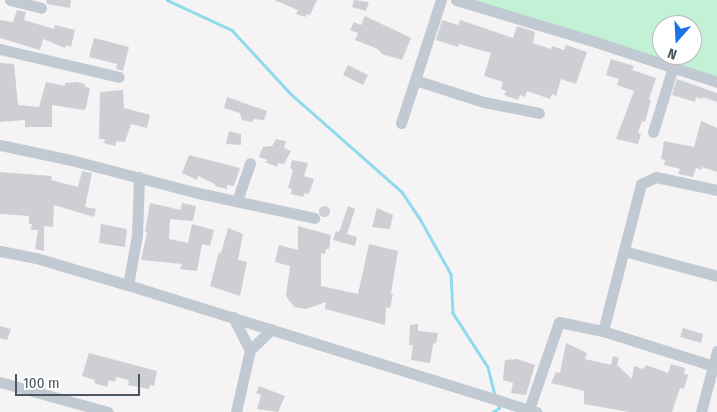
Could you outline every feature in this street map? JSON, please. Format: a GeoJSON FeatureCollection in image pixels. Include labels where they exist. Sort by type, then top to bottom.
{"type":"FeatureCollection","features":[{"type":"Feature","properties":{"kind":"street"},"geometry":{"type":"LineString","coordinates":[[10,0],[41,8]]}},
{"type":"Feature","properties":{"kind":"street"},"geometry":{"type":"LineString","coordinates":[[401,123],[441,0]]}},
{"type":"Feature","properties":{"kind":"street"},"geometry":{"type":"LineString","coordinates":[[456,0],[717,82]]}},
{"type":"Feature","properties":{"kind":"street"},"geometry":{"type":"LineString","coordinates":[[0,49],[119,77]]}},
{"type":"Feature","properties":{"kind":"street"},"geometry":{"type":"LineString","coordinates":[[653,132],[673,67]]}},
{"type":"Feature","properties":{"kind":"street"},"geometry":{"type":"LineString","coordinates":[[415,80],[484,102],[539,113]]}},
{"type":"Feature","properties":{"kind":"street"},"geometry":{"type":"LineString","coordinates":[[0,145],[314,218]]}},
{"type":"Feature","properties":{"kind":"street"},"geometry":{"type":"LineString","coordinates":[[237,201],[250,162]]}},
{"type":"Feature","properties":{"kind":"street"},"geometry":{"type":"LineString","coordinates":[[128,285],[137,235],[139,177]]}},
{"type":"Feature","properties":{"kind":"street"},"geometry":{"type":"LineString","coordinates":[[603,331],[640,188],[646,180],[664,177],[717,190]]}},
{"type":"Feature","properties":{"kind":"street"},"geometry":{"type":"LineString","coordinates":[[0,251],[36,258],[128,285],[531,411],[559,322],[603,331],[714,366]]}},
{"type":"Feature","properties":{"kind":"street"},"geometry":{"type":"LineString","coordinates":[[624,251],[717,276]]}},
{"type":"Feature","properties":{"kind":"street"},"geometry":{"type":"LineString","coordinates":[[233,317],[250,350]]}},
{"type":"Feature","properties":{"kind":"street"},"geometry":{"type":"LineString","coordinates":[[236,412],[250,350],[272,329]]}},
{"type":"Feature","properties":{"kind":"street"},"geometry":{"type":"LineString","coordinates":[[701,412],[717,352]]}},
{"type":"Feature","properties":{"kind":"street"},"geometry":{"type":"LineString","coordinates":[[0,382],[108,412]]}},
{"type":"Feature","properties":{"kind":"green space"},"geometry":{"type":"Polygon","coordinates":[[[471,0],[717,0],[717,79],[673,65],[702,65],[702,15],[652,15],[652,58],[471,0]]]}},
{"type":"Feature","properties":{"kind":"building"},"geometry":{"type":"Polygon","coordinates":[[[46,0],[71,0],[70,8],[47,4],[46,0]]]}},
{"type":"Feature","properties":{"kind":"building"},"geometry":{"type":"Polygon","coordinates":[[[274,0],[317,0],[310,15],[307,14],[305,17],[296,14],[298,10],[274,0]]]}},
{"type":"Feature","properties":{"kind":"building"},"geometry":{"type":"Polygon","coordinates":[[[354,0],[369,2],[366,11],[352,7],[354,0]]]}},
{"type":"Feature","properties":{"kind":"building"},"geometry":{"type":"Polygon","coordinates":[[[17,10],[26,12],[24,20],[54,29],[55,25],[75,30],[71,47],[66,45],[65,48],[43,39],[40,50],[0,38],[0,20],[13,22],[17,10]]]}},
{"type":"Feature","properties":{"kind":"building"},"geometry":{"type":"Polygon","coordinates":[[[365,16],[411,38],[402,60],[382,54],[378,49],[355,40],[358,33],[350,30],[354,22],[361,25],[365,16]]]}},
{"type":"Feature","properties":{"kind":"building"},"geometry":{"type":"Polygon","coordinates":[[[442,20],[458,25],[460,20],[513,38],[517,26],[535,32],[533,43],[551,49],[552,46],[564,50],[566,45],[587,52],[576,84],[561,79],[556,96],[552,94],[550,99],[527,91],[525,97],[520,95],[518,100],[504,95],[506,91],[501,89],[503,82],[484,76],[491,53],[459,44],[458,47],[436,40],[442,20]]]}},
{"type":"Feature","properties":{"kind":"building"},"geometry":{"type":"Polygon","coordinates":[[[94,38],[129,47],[123,71],[116,69],[117,64],[89,57],[94,38]]]}},
{"type":"Feature","properties":{"kind":"building"},"geometry":{"type":"Polygon","coordinates":[[[611,59],[634,66],[632,70],[656,78],[649,99],[651,100],[645,122],[642,121],[638,133],[641,134],[638,144],[616,139],[634,91],[617,85],[619,79],[606,75],[611,59]]]}},
{"type":"Feature","properties":{"kind":"building"},"geometry":{"type":"Polygon","coordinates":[[[0,63],[14,64],[18,105],[39,107],[46,82],[65,86],[65,83],[77,82],[85,84],[85,87],[90,88],[86,108],[84,110],[52,105],[52,127],[25,127],[25,120],[0,122],[0,63]]]}},
{"type":"Feature","properties":{"kind":"building"},"geometry":{"type":"Polygon","coordinates":[[[348,65],[368,75],[363,85],[343,75],[348,65]]]}},
{"type":"Feature","properties":{"kind":"building"},"geometry":{"type":"Polygon","coordinates":[[[677,79],[717,93],[717,102],[703,97],[702,99],[696,97],[695,102],[672,95],[677,79]]]}},
{"type":"Feature","properties":{"kind":"building"},"geometry":{"type":"Polygon","coordinates":[[[123,90],[124,108],[150,115],[147,128],[131,124],[125,142],[117,141],[115,146],[104,143],[105,139],[99,139],[100,92],[123,90]]]}},
{"type":"Feature","properties":{"kind":"building"},"geometry":{"type":"Polygon","coordinates":[[[227,97],[267,111],[264,120],[254,119],[252,122],[242,120],[240,113],[224,108],[227,97]]]}},
{"type":"Feature","properties":{"kind":"building"},"geometry":{"type":"Polygon","coordinates":[[[701,121],[717,128],[717,172],[702,167],[701,170],[696,168],[693,177],[678,174],[680,169],[664,165],[665,160],[661,159],[664,141],[694,147],[701,121]]]}},
{"type":"Feature","properties":{"kind":"building"},"geometry":{"type":"Polygon","coordinates":[[[229,131],[241,134],[241,145],[226,144],[229,131]]]}},
{"type":"Feature","properties":{"kind":"building"},"geometry":{"type":"Polygon","coordinates":[[[276,139],[286,141],[284,148],[291,151],[284,164],[278,163],[277,167],[265,162],[268,160],[259,157],[263,147],[272,146],[276,139]]]}},
{"type":"Feature","properties":{"kind":"building"},"geometry":{"type":"Polygon","coordinates":[[[189,155],[240,168],[234,186],[227,185],[227,189],[215,186],[215,184],[198,176],[197,180],[182,173],[189,155]]]}},
{"type":"Feature","properties":{"kind":"building"},"geometry":{"type":"Polygon","coordinates":[[[292,160],[308,163],[304,176],[314,179],[309,194],[305,193],[303,197],[291,194],[292,189],[288,188],[293,170],[290,168],[292,160]]]}},
{"type":"Feature","properties":{"kind":"building"},"geometry":{"type":"Polygon","coordinates":[[[82,171],[92,173],[85,207],[96,209],[94,217],[54,205],[53,227],[44,226],[44,251],[35,249],[38,230],[31,230],[32,224],[29,224],[29,216],[0,214],[0,172],[52,176],[51,180],[78,187],[82,171]]]}},
{"type":"Feature","properties":{"kind":"building"},"geometry":{"type":"Polygon","coordinates":[[[150,203],[181,210],[182,203],[196,206],[193,221],[170,219],[169,239],[188,243],[192,224],[214,230],[210,246],[202,244],[197,271],[180,269],[182,264],[141,260],[147,233],[145,232],[150,203]]]}},
{"type":"Feature","properties":{"kind":"building"},"geometry":{"type":"Polygon","coordinates":[[[324,205],[330,211],[324,217],[318,211],[324,205]]]}},
{"type":"Feature","properties":{"kind":"building"},"geometry":{"type":"Polygon","coordinates":[[[348,206],[355,209],[347,234],[357,237],[355,246],[333,240],[336,231],[339,232],[348,206]]]}},
{"type":"Feature","properties":{"kind":"building"},"geometry":{"type":"Polygon","coordinates":[[[377,208],[393,215],[390,229],[372,227],[377,208]]]}},
{"type":"Feature","properties":{"kind":"building"},"geometry":{"type":"Polygon","coordinates":[[[101,224],[127,229],[125,247],[99,243],[101,224]]]}},
{"type":"Feature","properties":{"kind":"building"},"geometry":{"type":"Polygon","coordinates":[[[298,226],[331,235],[329,249],[326,249],[325,254],[321,253],[321,286],[358,294],[369,244],[398,251],[391,294],[393,294],[390,308],[386,307],[385,325],[325,309],[326,302],[306,309],[294,307],[286,296],[290,266],[275,262],[279,245],[298,250],[298,226]]]}},
{"type":"Feature","properties":{"kind":"building"},"geometry":{"type":"Polygon","coordinates":[[[228,228],[243,234],[238,260],[247,262],[240,296],[210,286],[228,228]]]}},
{"type":"Feature","properties":{"kind":"building"},"geometry":{"type":"Polygon","coordinates":[[[418,324],[418,331],[438,333],[436,343],[433,344],[430,363],[411,360],[413,345],[409,345],[410,325],[418,324]]]}},
{"type":"Feature","properties":{"kind":"building"},"geometry":{"type":"Polygon","coordinates":[[[0,326],[11,329],[7,340],[0,338],[0,326]]]}},
{"type":"Feature","properties":{"kind":"building"},"geometry":{"type":"Polygon","coordinates":[[[683,328],[703,334],[701,343],[680,337],[683,328]]]}},
{"type":"Feature","properties":{"kind":"building"},"geometry":{"type":"Polygon","coordinates":[[[566,343],[587,353],[585,359],[611,365],[613,356],[619,358],[617,365],[632,379],[634,366],[643,369],[646,365],[668,373],[671,364],[685,368],[684,374],[688,375],[684,389],[680,388],[672,412],[629,412],[584,404],[584,391],[551,383],[556,372],[560,373],[566,343]]]}},
{"type":"Feature","properties":{"kind":"building"},"geometry":{"type":"Polygon","coordinates":[[[89,353],[157,371],[154,386],[150,385],[149,389],[128,385],[129,380],[116,377],[115,382],[109,380],[107,387],[94,383],[95,380],[82,376],[89,353]]]}},
{"type":"Feature","properties":{"kind":"building"},"geometry":{"type":"Polygon","coordinates":[[[517,359],[535,365],[526,395],[511,393],[513,383],[503,380],[505,360],[517,359]]]}},
{"type":"Feature","properties":{"kind":"building"},"geometry":{"type":"Polygon","coordinates":[[[259,386],[285,396],[278,412],[257,409],[261,395],[256,393],[259,386]]]}},
{"type":"Feature","properties":{"kind":"waterway"},"geometry":{"type":"LineString","coordinates":[[167,0],[232,30],[291,94],[402,192],[419,217],[451,274],[453,313],[488,367],[495,396]]}},
{"type":"Feature","properties":{"kind":"waterway"},"geometry":{"type":"LineString","coordinates":[[493,412],[499,408],[498,404]]}}]}
